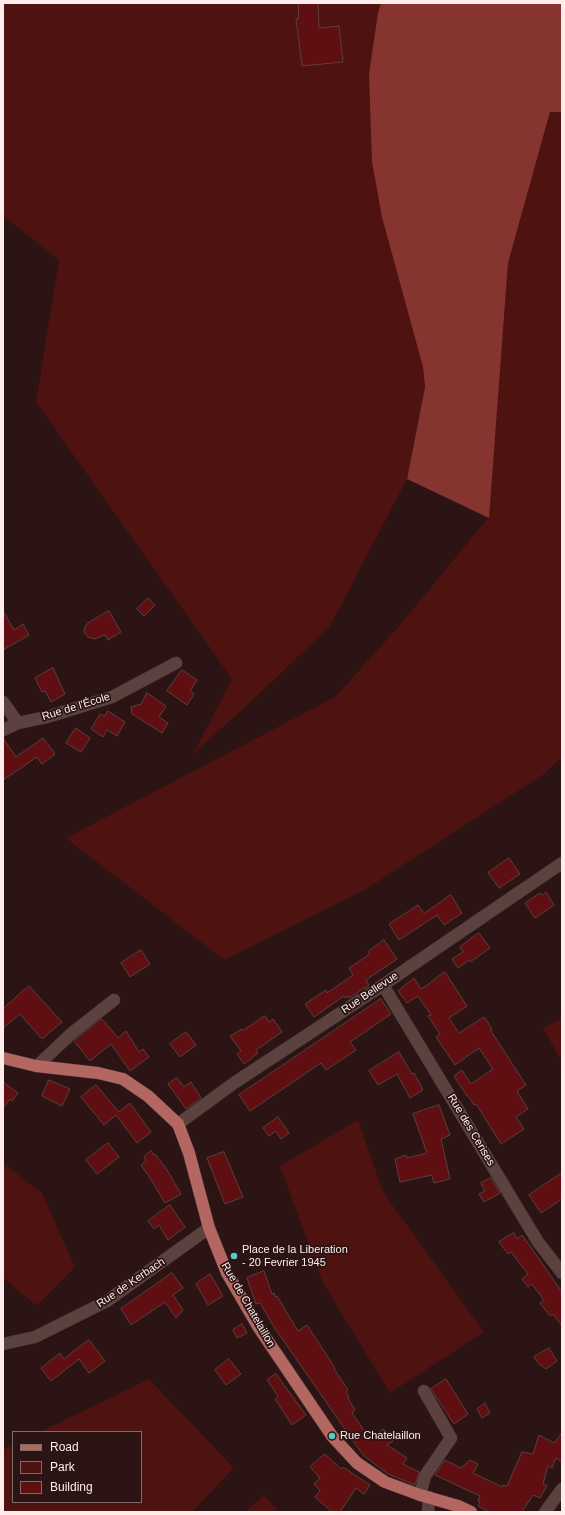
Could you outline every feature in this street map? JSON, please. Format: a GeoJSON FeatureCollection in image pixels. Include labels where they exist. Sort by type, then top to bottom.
{"type":"FeatureCollection","features":[{"type":"Feature","properties":{"kind":"main road","name":"Rue de Chatelaillon"},"geometry":{"type":"LineString","coordinates":[[3,1058],[37,1066],[98,1073],[123,1079],[148,1096],[178,1124],[190,1153],[209,1228],[227,1273],[259,1328],[332,1436],[357,1463],[386,1482],[424,1496],[458,1506],[471,1512]]}},
{"type":"Feature","properties":{"kind":"street","name":"Rue de l'École"},"geometry":{"type":"LineString","coordinates":[[3,730],[18,723],[112,697],[176,663]]}},
{"type":"Feature","properties":{"kind":"street"},"geometry":{"type":"LineString","coordinates":[[3,702],[18,723]]}},
{"type":"Feature","properties":{"kind":"street","name":"Rue Bellevue"},"geometry":{"type":"LineString","coordinates":[[178,1124],[234,1083],[383,985],[562,863]]}},
{"type":"Feature","properties":{"kind":"street","name":"Rue des Cerises"},"geometry":{"type":"LineString","coordinates":[[383,985],[538,1242],[562,1273]]}},
{"type":"Feature","properties":{"kind":"street"},"geometry":{"type":"LineString","coordinates":[[37,1066],[72,1033],[114,1000]]}},
{"type":"Feature","properties":{"kind":"street","name":"Rue de Kerbach"},"geometry":{"type":"LineString","coordinates":[[3,1344],[35,1337],[107,1302],[209,1228]]}},
{"type":"Feature","properties":{"kind":"street"},"geometry":{"type":"LineString","coordinates":[[424,1391],[451,1438],[425,1476],[424,1496],[428,1512]]}},
{"type":"Feature","properties":{"kind":"street"},"geometry":{"type":"LineString","coordinates":[[545,1512],[562,1488]]}},
{"type":"Feature","properties":{"kind":"green space"},"geometry":{"type":"Polygon","coordinates":[[[3,3],[381,3],[378,13],[425,387],[407,479],[330,626],[255,698],[193,754],[232,679],[36,402],[59,260],[3,216],[3,3]]]}},
{"type":"Feature","properties":{"kind":"green space"},"geometry":{"type":"Polygon","coordinates":[[[550,112],[562,112],[562,757],[544,774],[366,889],[224,960],[66,838],[335,697],[399,626],[488,518],[508,263],[550,112]]]}},
{"type":"Feature","properties":{"kind":"green space"},"geometry":{"type":"Polygon","coordinates":[[[562,1018],[562,1062],[543,1028],[562,1018]]]}},
{"type":"Feature","properties":{"kind":"green space"},"geometry":{"type":"Polygon","coordinates":[[[358,1120],[383,1192],[484,1332],[390,1393],[322,1281],[280,1166],[358,1120]]]}},
{"type":"Feature","properties":{"kind":"green space"},"geometry":{"type":"Polygon","coordinates":[[[3,1163],[42,1193],[75,1267],[37,1306],[3,1278],[3,1163]]]}},
{"type":"Feature","properties":{"kind":"green space"},"geometry":{"type":"Polygon","coordinates":[[[149,1379],[234,1468],[192,1512],[3,1512],[3,1450],[12,1446],[12,1503],[142,1503],[142,1431],[42,1431],[149,1379]]]}},
{"type":"Feature","properties":{"kind":"green space"},"geometry":{"type":"Polygon","coordinates":[[[264,1495],[279,1512],[245,1512],[264,1495]]]}},
{"type":"Feature","properties":{"kind":"shaded area"},"geometry":{"type":"Polygon","coordinates":[[[381,3],[562,3],[562,112],[550,112],[508,263],[489,518],[407,479],[425,387],[423,367],[382,217],[372,162],[369,74],[378,13],[381,3]]]}},
{"type":"Feature","properties":{"kind":"building"},"geometry":{"type":"Polygon","coordinates":[[[299,3],[318,3],[319,28],[339,26],[343,62],[302,66],[296,19],[298,19],[299,3]]]}},
{"type":"Feature","properties":{"kind":"building"},"geometry":{"type":"Polygon","coordinates":[[[148,598],[155,605],[144,616],[137,609],[148,598]]]}},
{"type":"Feature","properties":{"kind":"building"},"geometry":{"type":"Polygon","coordinates":[[[3,611],[14,630],[23,624],[29,635],[3,650],[3,611]]]}},
{"type":"Feature","properties":{"kind":"building"},"geometry":{"type":"Polygon","coordinates":[[[109,611],[121,632],[108,640],[105,635],[94,639],[88,637],[84,632],[88,623],[109,611]]]}},
{"type":"Feature","properties":{"kind":"building"},"geometry":{"type":"Polygon","coordinates":[[[53,668],[65,694],[51,702],[45,691],[42,692],[35,678],[53,668]]]}},
{"type":"Feature","properties":{"kind":"building"},"geometry":{"type":"Polygon","coordinates":[[[182,670],[197,680],[190,691],[194,694],[187,705],[167,691],[182,670]]]}},
{"type":"Feature","properties":{"kind":"building"},"geometry":{"type":"Polygon","coordinates":[[[147,693],[166,706],[159,717],[168,723],[162,733],[132,714],[131,707],[141,704],[147,693]]]}},
{"type":"Feature","properties":{"kind":"building"},"geometry":{"type":"Polygon","coordinates":[[[108,711],[125,722],[117,736],[107,730],[103,737],[91,729],[100,714],[104,716],[108,711]]]}},
{"type":"Feature","properties":{"kind":"building"},"geometry":{"type":"Polygon","coordinates":[[[76,728],[90,738],[81,752],[66,743],[76,728]]]}},
{"type":"Feature","properties":{"kind":"building"},"geometry":{"type":"Polygon","coordinates":[[[3,738],[16,757],[43,738],[55,754],[42,764],[37,757],[3,780],[3,738]]]}},
{"type":"Feature","properties":{"kind":"building"},"geometry":{"type":"Polygon","coordinates":[[[509,858],[520,874],[499,888],[488,873],[509,858]]]}},
{"type":"Feature","properties":{"kind":"building"},"geometry":{"type":"Polygon","coordinates":[[[546,892],[554,905],[535,918],[525,903],[540,893],[542,895],[546,892]]]}},
{"type":"Feature","properties":{"kind":"building"},"geometry":{"type":"Polygon","coordinates":[[[451,895],[462,913],[444,925],[437,915],[399,940],[389,924],[418,905],[424,913],[451,895]]]}},
{"type":"Feature","properties":{"kind":"building"},"geometry":{"type":"Polygon","coordinates":[[[479,933],[490,948],[470,962],[469,960],[458,968],[452,959],[463,952],[460,947],[479,933]]]}},
{"type":"Feature","properties":{"kind":"building"},"geometry":{"type":"Polygon","coordinates":[[[384,940],[397,959],[366,980],[369,985],[349,998],[348,996],[345,998],[344,996],[314,1017],[305,1004],[326,990],[327,993],[353,975],[349,968],[370,954],[368,952],[384,940]]]}},
{"type":"Feature","properties":{"kind":"building"},"geometry":{"type":"Polygon","coordinates":[[[141,950],[150,964],[130,977],[121,963],[141,950]]]}},
{"type":"Feature","properties":{"kind":"building"},"geometry":{"type":"Polygon","coordinates":[[[445,972],[467,1006],[449,1018],[459,1033],[484,1017],[491,1027],[491,1031],[526,1085],[517,1091],[528,1109],[516,1117],[524,1129],[501,1144],[476,1104],[474,1105],[454,1076],[462,1070],[471,1084],[493,1069],[479,1048],[455,1065],[436,1037],[440,1034],[428,1016],[431,1015],[418,996],[407,1003],[398,991],[414,978],[421,989],[445,972]]]}},
{"type":"Feature","properties":{"kind":"building"},"geometry":{"type":"Polygon","coordinates":[[[29,986],[62,1022],[42,1039],[20,1014],[3,1028],[3,1009],[29,986]]]}},
{"type":"Feature","properties":{"kind":"building"},"geometry":{"type":"Polygon","coordinates":[[[381,999],[391,1014],[350,1042],[356,1050],[326,1070],[321,1063],[250,1111],[239,1095],[381,999]]]}},
{"type":"Feature","properties":{"kind":"building"},"geometry":{"type":"Polygon","coordinates":[[[265,1016],[269,1022],[273,1019],[282,1032],[256,1050],[258,1053],[244,1064],[237,1054],[241,1051],[230,1036],[242,1029],[243,1030],[265,1016]]]}},
{"type":"Feature","properties":{"kind":"building"},"geometry":{"type":"Polygon","coordinates":[[[102,1019],[118,1038],[126,1031],[139,1052],[143,1049],[149,1057],[130,1071],[111,1044],[90,1061],[74,1041],[102,1019]]]}},
{"type":"Feature","properties":{"kind":"building"},"geometry":{"type":"Polygon","coordinates":[[[186,1032],[196,1045],[180,1057],[170,1044],[186,1032]]]}},
{"type":"Feature","properties":{"kind":"building"},"geometry":{"type":"Polygon","coordinates":[[[399,1052],[412,1074],[414,1073],[423,1090],[410,1098],[397,1074],[378,1085],[369,1071],[399,1052]]]}},
{"type":"Feature","properties":{"kind":"building"},"geometry":{"type":"Polygon","coordinates":[[[177,1078],[184,1087],[191,1082],[201,1098],[186,1109],[168,1084],[177,1078]]]}},
{"type":"Feature","properties":{"kind":"building"},"geometry":{"type":"Polygon","coordinates":[[[49,1080],[70,1089],[62,1106],[42,1096],[49,1080]]]}},
{"type":"Feature","properties":{"kind":"building"},"geometry":{"type":"Polygon","coordinates":[[[3,1082],[18,1093],[12,1101],[10,1099],[3,1108],[3,1082]]]}},
{"type":"Feature","properties":{"kind":"building"},"geometry":{"type":"Polygon","coordinates":[[[96,1085],[119,1112],[130,1103],[151,1132],[137,1143],[116,1115],[104,1125],[81,1097],[96,1085]]]}},
{"type":"Feature","properties":{"kind":"building"},"geometry":{"type":"Polygon","coordinates":[[[439,1105],[450,1135],[441,1139],[450,1179],[434,1183],[432,1175],[400,1182],[395,1159],[406,1155],[407,1158],[427,1153],[413,1114],[439,1105]]]}},
{"type":"Feature","properties":{"kind":"building"},"geometry":{"type":"Polygon","coordinates":[[[278,1117],[289,1133],[281,1139],[276,1131],[269,1136],[263,1128],[278,1117]]]}},
{"type":"Feature","properties":{"kind":"building"},"geometry":{"type":"Polygon","coordinates":[[[108,1143],[119,1157],[97,1174],[86,1160],[108,1143]]]}},
{"type":"Feature","properties":{"kind":"building"},"geometry":{"type":"Polygon","coordinates":[[[151,1151],[167,1170],[181,1194],[165,1203],[141,1165],[146,1161],[144,1157],[151,1151]]]}},
{"type":"Feature","properties":{"kind":"building"},"geometry":{"type":"Polygon","coordinates":[[[224,1152],[243,1197],[225,1204],[207,1158],[224,1152]]]}},
{"type":"Feature","properties":{"kind":"building"},"geometry":{"type":"Polygon","coordinates":[[[562,1173],[562,1199],[541,1213],[529,1195],[562,1173]]]}},
{"type":"Feature","properties":{"kind":"building"},"geometry":{"type":"Polygon","coordinates":[[[491,1178],[500,1193],[484,1202],[479,1194],[485,1191],[481,1183],[491,1178]]]}},
{"type":"Feature","properties":{"kind":"building"},"geometry":{"type":"Polygon","coordinates":[[[170,1205],[185,1227],[168,1240],[159,1225],[154,1229],[148,1221],[170,1205]]]}},
{"type":"Feature","properties":{"kind":"building"},"geometry":{"type":"Polygon","coordinates":[[[514,1233],[517,1239],[522,1235],[562,1292],[562,1326],[553,1314],[550,1316],[540,1303],[544,1300],[532,1284],[528,1287],[522,1279],[528,1274],[511,1252],[508,1254],[499,1242],[514,1233]]]}},
{"type":"Feature","properties":{"kind":"building"},"geometry":{"type":"Polygon","coordinates":[[[264,1271],[272,1294],[274,1293],[275,1297],[277,1296],[298,1331],[307,1325],[335,1368],[334,1369],[348,1390],[346,1392],[349,1397],[348,1398],[355,1410],[352,1413],[369,1438],[384,1429],[393,1441],[387,1445],[407,1458],[403,1464],[419,1472],[415,1485],[388,1474],[363,1455],[274,1327],[260,1303],[256,1304],[247,1278],[264,1271]]]}},
{"type":"Feature","properties":{"kind":"building"},"geometry":{"type":"Polygon","coordinates":[[[172,1273],[183,1288],[173,1295],[183,1310],[176,1318],[165,1302],[131,1325],[121,1309],[172,1273]]]}},
{"type":"Feature","properties":{"kind":"building"},"geometry":{"type":"Polygon","coordinates":[[[210,1274],[223,1296],[208,1305],[196,1284],[210,1274]]]}},
{"type":"Feature","properties":{"kind":"building"},"geometry":{"type":"Polygon","coordinates":[[[242,1324],[247,1333],[237,1338],[233,1330],[242,1324]]]}},
{"type":"Feature","properties":{"kind":"building"},"geometry":{"type":"Polygon","coordinates":[[[89,1340],[105,1361],[89,1373],[79,1359],[51,1381],[41,1368],[60,1353],[64,1359],[89,1340]]]}},
{"type":"Feature","properties":{"kind":"building"},"geometry":{"type":"Polygon","coordinates":[[[549,1348],[557,1361],[546,1369],[539,1364],[534,1357],[549,1348]]]}},
{"type":"Feature","properties":{"kind":"building"},"geometry":{"type":"Polygon","coordinates":[[[229,1359],[241,1374],[226,1385],[215,1370],[229,1359]]]}},
{"type":"Feature","properties":{"kind":"building"},"geometry":{"type":"Polygon","coordinates":[[[276,1374],[306,1415],[292,1425],[275,1399],[278,1396],[267,1380],[276,1374]]]}},
{"type":"Feature","properties":{"kind":"building"},"geometry":{"type":"Polygon","coordinates":[[[446,1379],[468,1414],[454,1424],[431,1389],[446,1379]]]}},
{"type":"Feature","properties":{"kind":"building"},"geometry":{"type":"Polygon","coordinates":[[[485,1403],[490,1413],[482,1418],[477,1409],[485,1403]]]}},
{"type":"Feature","properties":{"kind":"building"},"geometry":{"type":"Polygon","coordinates":[[[562,1433],[562,1462],[556,1458],[552,1468],[548,1466],[543,1484],[547,1486],[540,1498],[533,1495],[522,1512],[489,1512],[478,1506],[480,1496],[435,1475],[445,1460],[461,1468],[470,1460],[478,1464],[473,1473],[502,1487],[503,1485],[507,1486],[522,1452],[533,1454],[539,1435],[554,1443],[562,1433]]]}},
{"type":"Feature","properties":{"kind":"building"},"geometry":{"type":"Polygon","coordinates":[[[325,1454],[341,1469],[343,1467],[370,1485],[364,1494],[356,1488],[340,1512],[332,1512],[315,1497],[320,1491],[314,1484],[320,1478],[310,1467],[325,1454]]]}},
{"type":"Feature","properties":{"kind":"place","name":"Place de la Liberation - 20 Fevrier 1945"},"geometry":{"type":"Point","coordinates":[234,1256]}},
{"type":"Feature","properties":{"kind":"place","name":"Rue Chatelaillon"},"geometry":{"type":"Point","coordinates":[332,1436]}}]}
